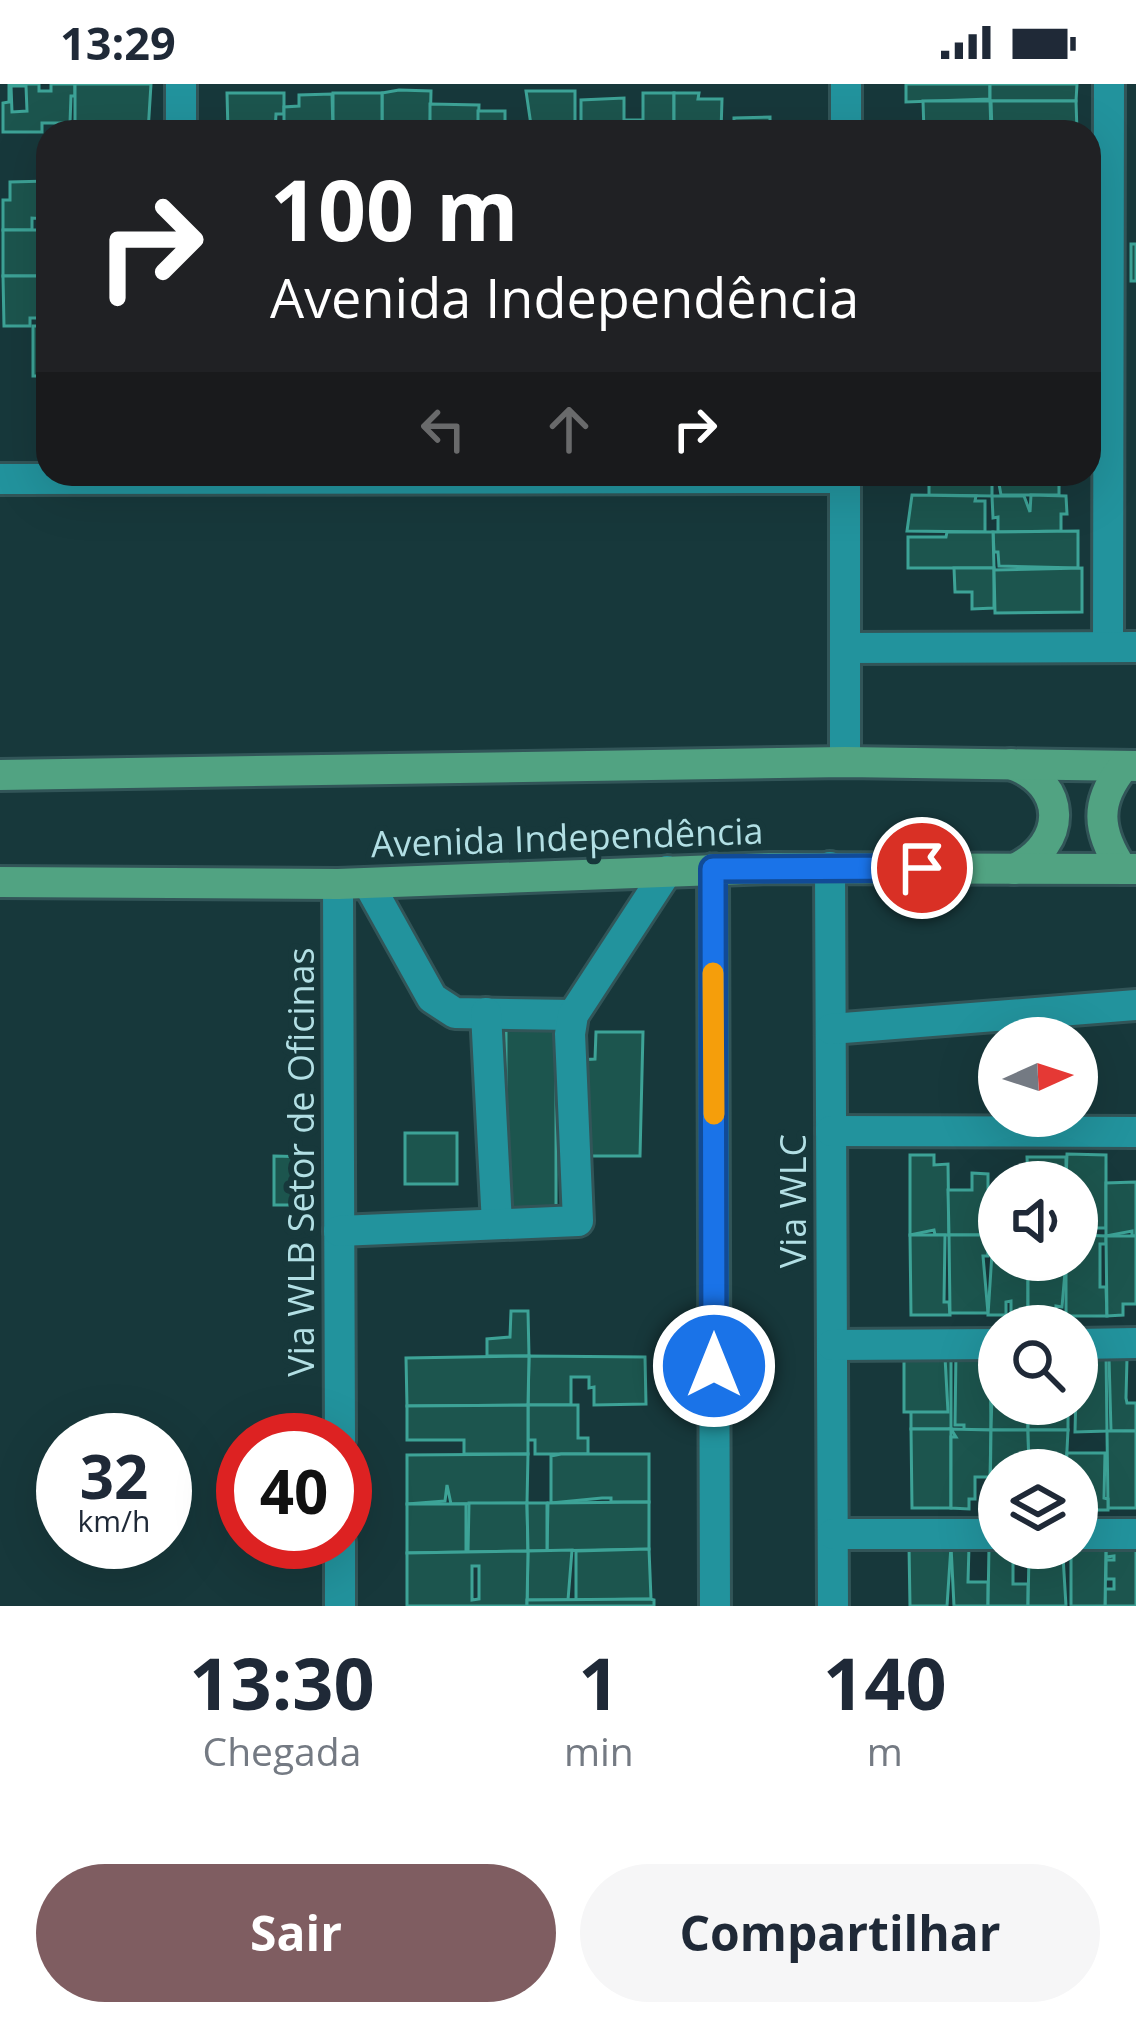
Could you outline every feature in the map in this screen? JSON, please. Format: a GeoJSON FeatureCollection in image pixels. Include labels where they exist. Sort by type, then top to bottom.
{"type":"FeatureCollection","features":[{"type":"Feature","properties":{"kind":"main road","name":"Avenida Independência"},"geometry":{"type":"LineString","coordinates":[[0,776],[845,762],[1130,766]]}},
{"type":"Feature","properties":{"kind":"main road"},"geometry":{"type":"LineString","coordinates":[[1011,764],[1042,781],[1055,814],[1044,848],[1014,869]]}},
{"type":"Feature","properties":{"kind":"main road"},"geometry":{"type":"LineString","coordinates":[[1129,869],[1100,829],[1109,784],[1130,766]]}},
{"type":"Feature","properties":{"kind":"main road","name":"Avenida Independência"},"geometry":{"type":"LineString","coordinates":[[0,882],[353,884],[713,869],[1129,869]]}},
{"type":"Feature","properties":{"kind":"street"},"geometry":{"type":"LineString","coordinates":[[181,84],[181,120]]}},
{"type":"Feature","properties":{"kind":"street"},"geometry":{"type":"LineString","coordinates":[[846,84],[846,120]]}},
{"type":"Feature","properties":{"kind":"street"},"geometry":{"type":"LineString","coordinates":[[845,648],[1122,647],[1109,84]]}},
{"type":"Feature","properties":{"kind":"street"},"geometry":{"type":"LineString","coordinates":[[0,479],[36,478]]}},
{"type":"Feature","properties":{"kind":"street"},"geometry":{"type":"LineString","coordinates":[[845,486],[845,762]]}},
{"type":"Feature","properties":{"kind":"street","name":"Via WLC"},"geometry":{"type":"LineString","coordinates":[[830,867],[833,1606]]}},
{"type":"Feature","properties":{"kind":"street"},"geometry":{"type":"LineString","coordinates":[[713,869],[715,1606]]}},
{"type":"Feature","properties":{"kind":"street"},"geometry":{"type":"LineString","coordinates":[[339,1231],[578,1221],[573,1015],[667,871]]}},
{"type":"Feature","properties":{"kind":"street"},"geometry":{"type":"LineString","coordinates":[[353,884],[432,998],[455,1013],[573,1015]]}},
{"type":"Feature","properties":{"kind":"street","name":"Via WLB Setor de Oficinas"},"geometry":{"type":"LineString","coordinates":[[340,1413],[339,1231],[353,884]]}},
{"type":"Feature","properties":{"kind":"street"},"geometry":{"type":"LineString","coordinates":[[831,1029],[1136,1005]]}},
{"type":"Feature","properties":{"kind":"street"},"geometry":{"type":"LineString","coordinates":[[486,1013],[497,1225]]}},
{"type":"Feature","properties":{"kind":"street"},"geometry":{"type":"LineString","coordinates":[[831,1131],[1136,1132]]}},
{"type":"Feature","properties":{"kind":"street"},"geometry":{"type":"LineString","coordinates":[[1098,1344],[1136,1343]]}},
{"type":"Feature","properties":{"kind":"street"},"geometry":{"type":"LineString","coordinates":[[832,1345],[978,1344]]}},
{"type":"Feature","properties":{"kind":"street"},"geometry":{"type":"LineString","coordinates":[[833,1534],[978,1534]]}},
{"type":"Feature","properties":{"kind":"street"},"geometry":{"type":"LineString","coordinates":[[1098,1534],[1136,1534]]}},
{"type":"Feature","properties":{"kind":"street"},"geometry":{"type":"LineString","coordinates":[[340,1569],[340,1606]]}},
{"type":"Feature","properties":{"kind":"building"},"geometry":{"type":"Polygon","coordinates":[[[9,84],[39,84],[39,91],[51,91],[51,84],[75,84],[70,120],[36,120],[36,132],[3,132],[3,103],[9,102],[9,84]],[[11,86],[12,112],[27,111],[26,86],[11,86]]]}},
{"type":"Feature","properties":{"kind":"building"},"geometry":{"type":"Polygon","coordinates":[[[75,84],[151,84],[149,120],[75,120],[75,84]]]}},
{"type":"Feature","properties":{"kind":"building"},"geometry":{"type":"Polygon","coordinates":[[[906,84],[990,84],[990,99],[906,102],[906,84]]]}},
{"type":"Feature","properties":{"kind":"building"},"geometry":{"type":"Polygon","coordinates":[[[990,84],[1077,84],[1076,101],[990,101],[990,84]]]}},
{"type":"Feature","properties":{"kind":"building"},"geometry":{"type":"Polygon","coordinates":[[[431,91],[430,120],[382,120],[382,93],[431,91]]]}},
{"type":"Feature","properties":{"kind":"building"},"geometry":{"type":"Polygon","coordinates":[[[526,91],[575,91],[575,120],[530,120],[526,91]]]}},
{"type":"Feature","properties":{"kind":"building"},"geometry":{"type":"Polygon","coordinates":[[[227,93],[284,93],[284,114],[276,114],[276,120],[228,120],[227,93]]]}},
{"type":"Feature","properties":{"kind":"building"},"geometry":{"type":"Polygon","coordinates":[[[333,93],[382,93],[382,120],[333,120],[333,93]]]}},
{"type":"Feature","properties":{"kind":"building"},"geometry":{"type":"Polygon","coordinates":[[[643,93],[674,93],[674,120],[643,120],[643,93]]]}},
{"type":"Feature","properties":{"kind":"building"},"geometry":{"type":"Polygon","coordinates":[[[674,93],[722,99],[721,120],[674,120],[674,93]]]}},
{"type":"Feature","properties":{"kind":"building"},"geometry":{"type":"Polygon","coordinates":[[[332,94],[333,120],[284,120],[284,107],[299,106],[299,95],[332,94]]]}},
{"type":"Feature","properties":{"kind":"building"},"geometry":{"type":"Polygon","coordinates":[[[624,98],[624,120],[581,120],[581,100],[624,98]]]}},
{"type":"Feature","properties":{"kind":"building"},"geometry":{"type":"Polygon","coordinates":[[[923,101],[990,101],[991,120],[924,120],[923,101]]]}},
{"type":"Feature","properties":{"kind":"building"},"geometry":{"type":"Polygon","coordinates":[[[991,101],[1076,101],[1077,120],[992,120],[991,101]]]}},
{"type":"Feature","properties":{"kind":"building"},"geometry":{"type":"Polygon","coordinates":[[[430,104],[479,105],[478,120],[430,120],[430,104]]]}},
{"type":"Feature","properties":{"kind":"building"},"geometry":{"type":"Polygon","coordinates":[[[478,111],[505,111],[505,120],[478,120],[478,111]]]}},
{"type":"Feature","properties":{"kind":"building"},"geometry":{"type":"Polygon","coordinates":[[[36,181],[32,230],[3,230],[3,200],[10,200],[10,182],[36,181]]]}},
{"type":"Feature","properties":{"kind":"building"},"geometry":{"type":"Polygon","coordinates":[[[3,230],[36,230],[36,276],[3,276],[3,230]]]}},
{"type":"Feature","properties":{"kind":"building"},"geometry":{"type":"Polygon","coordinates":[[[1131,244],[1136,244],[1136,281],[1131,281],[1131,244]]]}},
{"type":"Feature","properties":{"kind":"building"},"geometry":{"type":"Polygon","coordinates":[[[3,276],[36,276],[36,318],[30,318],[30,326],[4,326],[3,276]]]}},
{"type":"Feature","properties":{"kind":"building"},"geometry":{"type":"Polygon","coordinates":[[[33,326],[36,326],[36,376],[33,326]]]}},
{"type":"Feature","properties":{"kind":"building"},"geometry":{"type":"Polygon","coordinates":[[[929,486],[992,486],[992,496],[929,495],[929,486]]]}},
{"type":"Feature","properties":{"kind":"building"},"geometry":{"type":"Polygon","coordinates":[[[999,486],[1059,486],[1059,495],[1001,495],[999,486]]]}},
{"type":"Feature","properties":{"kind":"building"},"geometry":{"type":"Polygon","coordinates":[[[912,495],[976,496],[975,501],[985,501],[985,532],[907,531],[912,495]]]}},
{"type":"Feature","properties":{"kind":"building"},"geometry":{"type":"Polygon","coordinates":[[[1031,495],[1066,496],[1061,531],[998,532],[992,496],[1024,496],[1030,512],[1031,495]]]}},
{"type":"Feature","properties":{"kind":"building"},"geometry":{"type":"Polygon","coordinates":[[[1078,531],[1078,568],[999,566],[998,552],[994,552],[993,532],[1078,531]]]}},
{"type":"Feature","properties":{"kind":"building"},"geometry":{"type":"Polygon","coordinates":[[[947,532],[993,532],[994,568],[908,568],[908,537],[946,537],[947,532]]]}},
{"type":"Feature","properties":{"kind":"building"},"geometry":{"type":"Polygon","coordinates":[[[954,568],[994,568],[994,608],[972,609],[972,592],[955,592],[954,568]]]}},
{"type":"Feature","properties":{"kind":"building"},"geometry":{"type":"Polygon","coordinates":[[[1082,568],[1082,612],[995,613],[994,570],[1082,568]]]}},
{"type":"Feature","properties":{"kind":"building"},"geometry":{"type":"Polygon","coordinates":[[[506,1030],[556,1030],[556,1216],[506,1216],[506,1030]]]}},
{"type":"Feature","properties":{"kind":"building"},"geometry":{"type":"Polygon","coordinates":[[[596,1032],[643,1032],[640,1156],[578,1156],[578,1060],[595,1059],[596,1032]]]}},
{"type":"Feature","properties":{"kind":"building"},"geometry":{"type":"Polygon","coordinates":[[[405,1133],[457,1133],[457,1184],[405,1184],[405,1133]]]}},
{"type":"Feature","properties":{"kind":"building"},"geometry":{"type":"Polygon","coordinates":[[[1067,1154],[1106,1155],[1106,1228],[1098,1228],[1098,1161],[1067,1161],[1067,1154]]]}},
{"type":"Feature","properties":{"kind":"building"},"geometry":{"type":"Polygon","coordinates":[[[910,1155],[934,1155],[934,1165],[948,1164],[949,1235],[935,1235],[934,1230],[910,1235],[910,1155]]]}},
{"type":"Feature","properties":{"kind":"building"},"geometry":{"type":"Polygon","coordinates":[[[274,1156],[309,1157],[310,1205],[274,1205],[274,1156]]]}},
{"type":"Feature","properties":{"kind":"building"},"geometry":{"type":"Polygon","coordinates":[[[1027,1157],[1066,1157],[1066,1161],[1027,1161],[1027,1157]]]}},
{"type":"Feature","properties":{"kind":"building"},"geometry":{"type":"Polygon","coordinates":[[[972,1173],[978,1173],[978,1235],[949,1235],[948,1190],[972,1190],[972,1173]]]}},
{"type":"Feature","properties":{"kind":"building"},"geometry":{"type":"Polygon","coordinates":[[[1136,1182],[1136,1236],[1132,1231],[1106,1236],[1106,1183],[1136,1182]]]}},
{"type":"Feature","properties":{"kind":"building"},"geometry":{"type":"Polygon","coordinates":[[[910,1235],[945,1235],[944,1302],[949,1302],[950,1315],[911,1315],[910,1235]]]}},
{"type":"Feature","properties":{"kind":"building"},"geometry":{"type":"Polygon","coordinates":[[[949,1235],[978,1235],[978,1281],[985,1281],[987,1305],[978,1305],[978,1313],[950,1313],[949,1235]]]}},
{"type":"Feature","properties":{"kind":"building"},"geometry":{"type":"Polygon","coordinates":[[[1098,1236],[1106,1236],[1106,1244],[1100,1244],[1100,1287],[1106,1287],[1107,1316],[1098,1316],[1098,1305],[1066,1305],[1066,1281],[1098,1281],[1098,1236]]]}},
{"type":"Feature","properties":{"kind":"building"},"geometry":{"type":"Polygon","coordinates":[[[1106,1236],[1136,1236],[1136,1304],[1123,1304],[1123,1315],[1107,1316],[1106,1236]]]}},
{"type":"Feature","properties":{"kind":"building"},"geometry":{"type":"Polygon","coordinates":[[[990,1281],[1028,1281],[1028,1305],[1011,1305],[1011,1301],[989,1305],[990,1281]]]}},
{"type":"Feature","properties":{"kind":"building"},"geometry":{"type":"Polygon","coordinates":[[[1028,1281],[1064,1281],[1062,1305],[1028,1305],[1028,1281]]]}},
{"type":"Feature","properties":{"kind":"building"},"geometry":{"type":"Polygon","coordinates":[[[511,1311],[528,1311],[529,1356],[487,1356],[487,1339],[510,1337],[511,1311]]]}},
{"type":"Feature","properties":{"kind":"building"},"geometry":{"type":"Polygon","coordinates":[[[956,1351],[978,1351],[978,1425],[991,1425],[991,1430],[964,1430],[964,1425],[955,1425],[956,1351]]]}},
{"type":"Feature","properties":{"kind":"building"},"geometry":{"type":"Polygon","coordinates":[[[1098,1351],[1106,1351],[1107,1431],[1075,1432],[1075,1425],[1098,1425],[1098,1351]]]}},
{"type":"Feature","properties":{"kind":"building"},"geometry":{"type":"Polygon","coordinates":[[[911,1354],[951,1354],[951,1429],[911,1429],[911,1354]]]}},
{"type":"Feature","properties":{"kind":"building"},"geometry":{"type":"Polygon","coordinates":[[[529,1356],[645,1357],[646,1404],[594,1405],[589,1377],[571,1377],[571,1405],[528,1405],[529,1356]]]}},
{"type":"Feature","properties":{"kind":"building"},"geometry":{"type":"Polygon","coordinates":[[[529,1356],[528,1405],[407,1406],[406,1358],[529,1356]]]}},
{"type":"Feature","properties":{"kind":"building"},"geometry":{"type":"Polygon","coordinates":[[[945,1357],[948,1412],[904,1412],[904,1359],[945,1357]]]}},
{"type":"Feature","properties":{"kind":"building"},"geometry":{"type":"Polygon","coordinates":[[[1109,1358],[1127,1358],[1126,1398],[1127,1403],[1136,1403],[1136,1431],[1111,1431],[1109,1358]]]}},
{"type":"Feature","properties":{"kind":"building"},"geometry":{"type":"Polygon","coordinates":[[[528,1405],[578,1405],[578,1438],[588,1438],[588,1454],[535,1454],[535,1440],[528,1440],[528,1405]]]}},
{"type":"Feature","properties":{"kind":"building"},"geometry":{"type":"Polygon","coordinates":[[[528,1405],[528,1454],[464,1454],[464,1440],[407,1440],[407,1406],[528,1405]]]}},
{"type":"Feature","properties":{"kind":"building"},"geometry":{"type":"Polygon","coordinates":[[[991,1425],[1028,1425],[1028,1430],[991,1430],[991,1425]]]}},
{"type":"Feature","properties":{"kind":"building"},"geometry":{"type":"Polygon","coordinates":[[[1028,1425],[1068,1425],[1068,1430],[1028,1430],[1028,1425]]]}},
{"type":"Feature","properties":{"kind":"building"},"geometry":{"type":"Polygon","coordinates":[[[911,1429],[951,1429],[951,1508],[912,1508],[911,1429]]]}},
{"type":"Feature","properties":{"kind":"building"},"geometry":{"type":"Polygon","coordinates":[[[951,1429],[991,1430],[991,1449],[978,1449],[975,1499],[969,1499],[969,1509],[951,1508],[951,1437],[956,1437],[951,1429]]]}},
{"type":"Feature","properties":{"kind":"building"},"geometry":{"type":"Polygon","coordinates":[[[991,1430],[1028,1430],[1028,1449],[991,1449],[991,1430]]]}},
{"type":"Feature","properties":{"kind":"building"},"geometry":{"type":"Polygon","coordinates":[[[1028,1430],[1068,1430],[1067,1449],[1028,1449],[1028,1430]]]}},
{"type":"Feature","properties":{"kind":"building"},"geometry":{"type":"Polygon","coordinates":[[[1107,1431],[1136,1431],[1136,1508],[1108,1508],[1107,1431]]]}},
{"type":"Feature","properties":{"kind":"building"},"geometry":{"type":"Polygon","coordinates":[[[1098,1453],[1105,1453],[1108,1510],[1098,1510],[1098,1453]]]}},
{"type":"Feature","properties":{"kind":"building"},"geometry":{"type":"Polygon","coordinates":[[[528,1454],[527,1503],[451,1504],[447,1485],[445,1501],[407,1504],[407,1455],[528,1454]]]}},
{"type":"Feature","properties":{"kind":"building"},"geometry":{"type":"Polygon","coordinates":[[[649,1454],[649,1502],[602,1498],[551,1503],[551,1456],[649,1454]]]}},
{"type":"Feature","properties":{"kind":"building"},"geometry":{"type":"Polygon","coordinates":[[[649,1502],[649,1549],[547,1551],[548,1503],[649,1502]]]}},
{"type":"Feature","properties":{"kind":"building"},"geometry":{"type":"Polygon","coordinates":[[[469,1503],[527,1503],[528,1551],[468,1552],[469,1503]]]}},
{"type":"Feature","properties":{"kind":"building"},"geometry":{"type":"Polygon","coordinates":[[[527,1503],[547,1503],[547,1551],[528,1551],[527,1503]]]}},
{"type":"Feature","properties":{"kind":"building"},"geometry":{"type":"Polygon","coordinates":[[[407,1504],[466,1504],[466,1552],[407,1553],[407,1504]]]}},
{"type":"Feature","properties":{"kind":"building"},"geometry":{"type":"Polygon","coordinates":[[[1106,1544],[1136,1544],[1136,1606],[1105,1606],[1105,1589],[1114,1589],[1114,1579],[1106,1579],[1106,1560],[1114,1556],[1106,1557],[1106,1544]]]}},
{"type":"Feature","properties":{"kind":"building"},"geometry":{"type":"Polygon","coordinates":[[[1106,1545],[1105,1606],[1071,1606],[1071,1569],[1098,1569],[1098,1546],[1106,1545]]]}},
{"type":"Feature","properties":{"kind":"building"},"geometry":{"type":"Polygon","coordinates":[[[909,1546],[951,1546],[947,1606],[910,1606],[909,1546]]]}},
{"type":"Feature","properties":{"kind":"building"},"geometry":{"type":"Polygon","coordinates":[[[951,1546],[969,1546],[968,1582],[988,1582],[988,1606],[954,1606],[951,1546]]]}},
{"type":"Feature","properties":{"kind":"building"},"geometry":{"type":"Polygon","coordinates":[[[649,1549],[651,1599],[576,1600],[576,1551],[649,1549]]]}},
{"type":"Feature","properties":{"kind":"building"},"geometry":{"type":"Polygon","coordinates":[[[572,1550],[568,1600],[527,1600],[528,1551],[572,1550]]]}},
{"type":"Feature","properties":{"kind":"building"},"geometry":{"type":"Polygon","coordinates":[[[528,1551],[527,1606],[407,1606],[407,1553],[528,1551]],[[472,1566],[472,1600],[479,1599],[479,1566],[472,1566]]]}},
{"type":"Feature","properties":{"kind":"building"},"geometry":{"type":"Polygon","coordinates":[[[989,1569],[1013,1569],[1013,1584],[1028,1584],[1028,1606],[988,1606],[989,1569]]]}},
{"type":"Feature","properties":{"kind":"building"},"geometry":{"type":"Polygon","coordinates":[[[1029,1569],[1064,1569],[1066,1606],[1028,1606],[1029,1569]]]}},
{"type":"Feature","properties":{"kind":"building"},"geometry":{"type":"Polygon","coordinates":[[[650,1599],[654,1606],[527,1606],[527,1600],[650,1599]]]}},
{"type":"Feature","properties":{"kind":"slow traffic"},"geometry":{"type":"LineString","coordinates":[[713,973],[714,1114]]}},
{"type":"Feature","properties":{"kind":"route"},"geometry":{"type":"LineString","coordinates":[[714,1366],[713,869],[922,868]]}}]}
